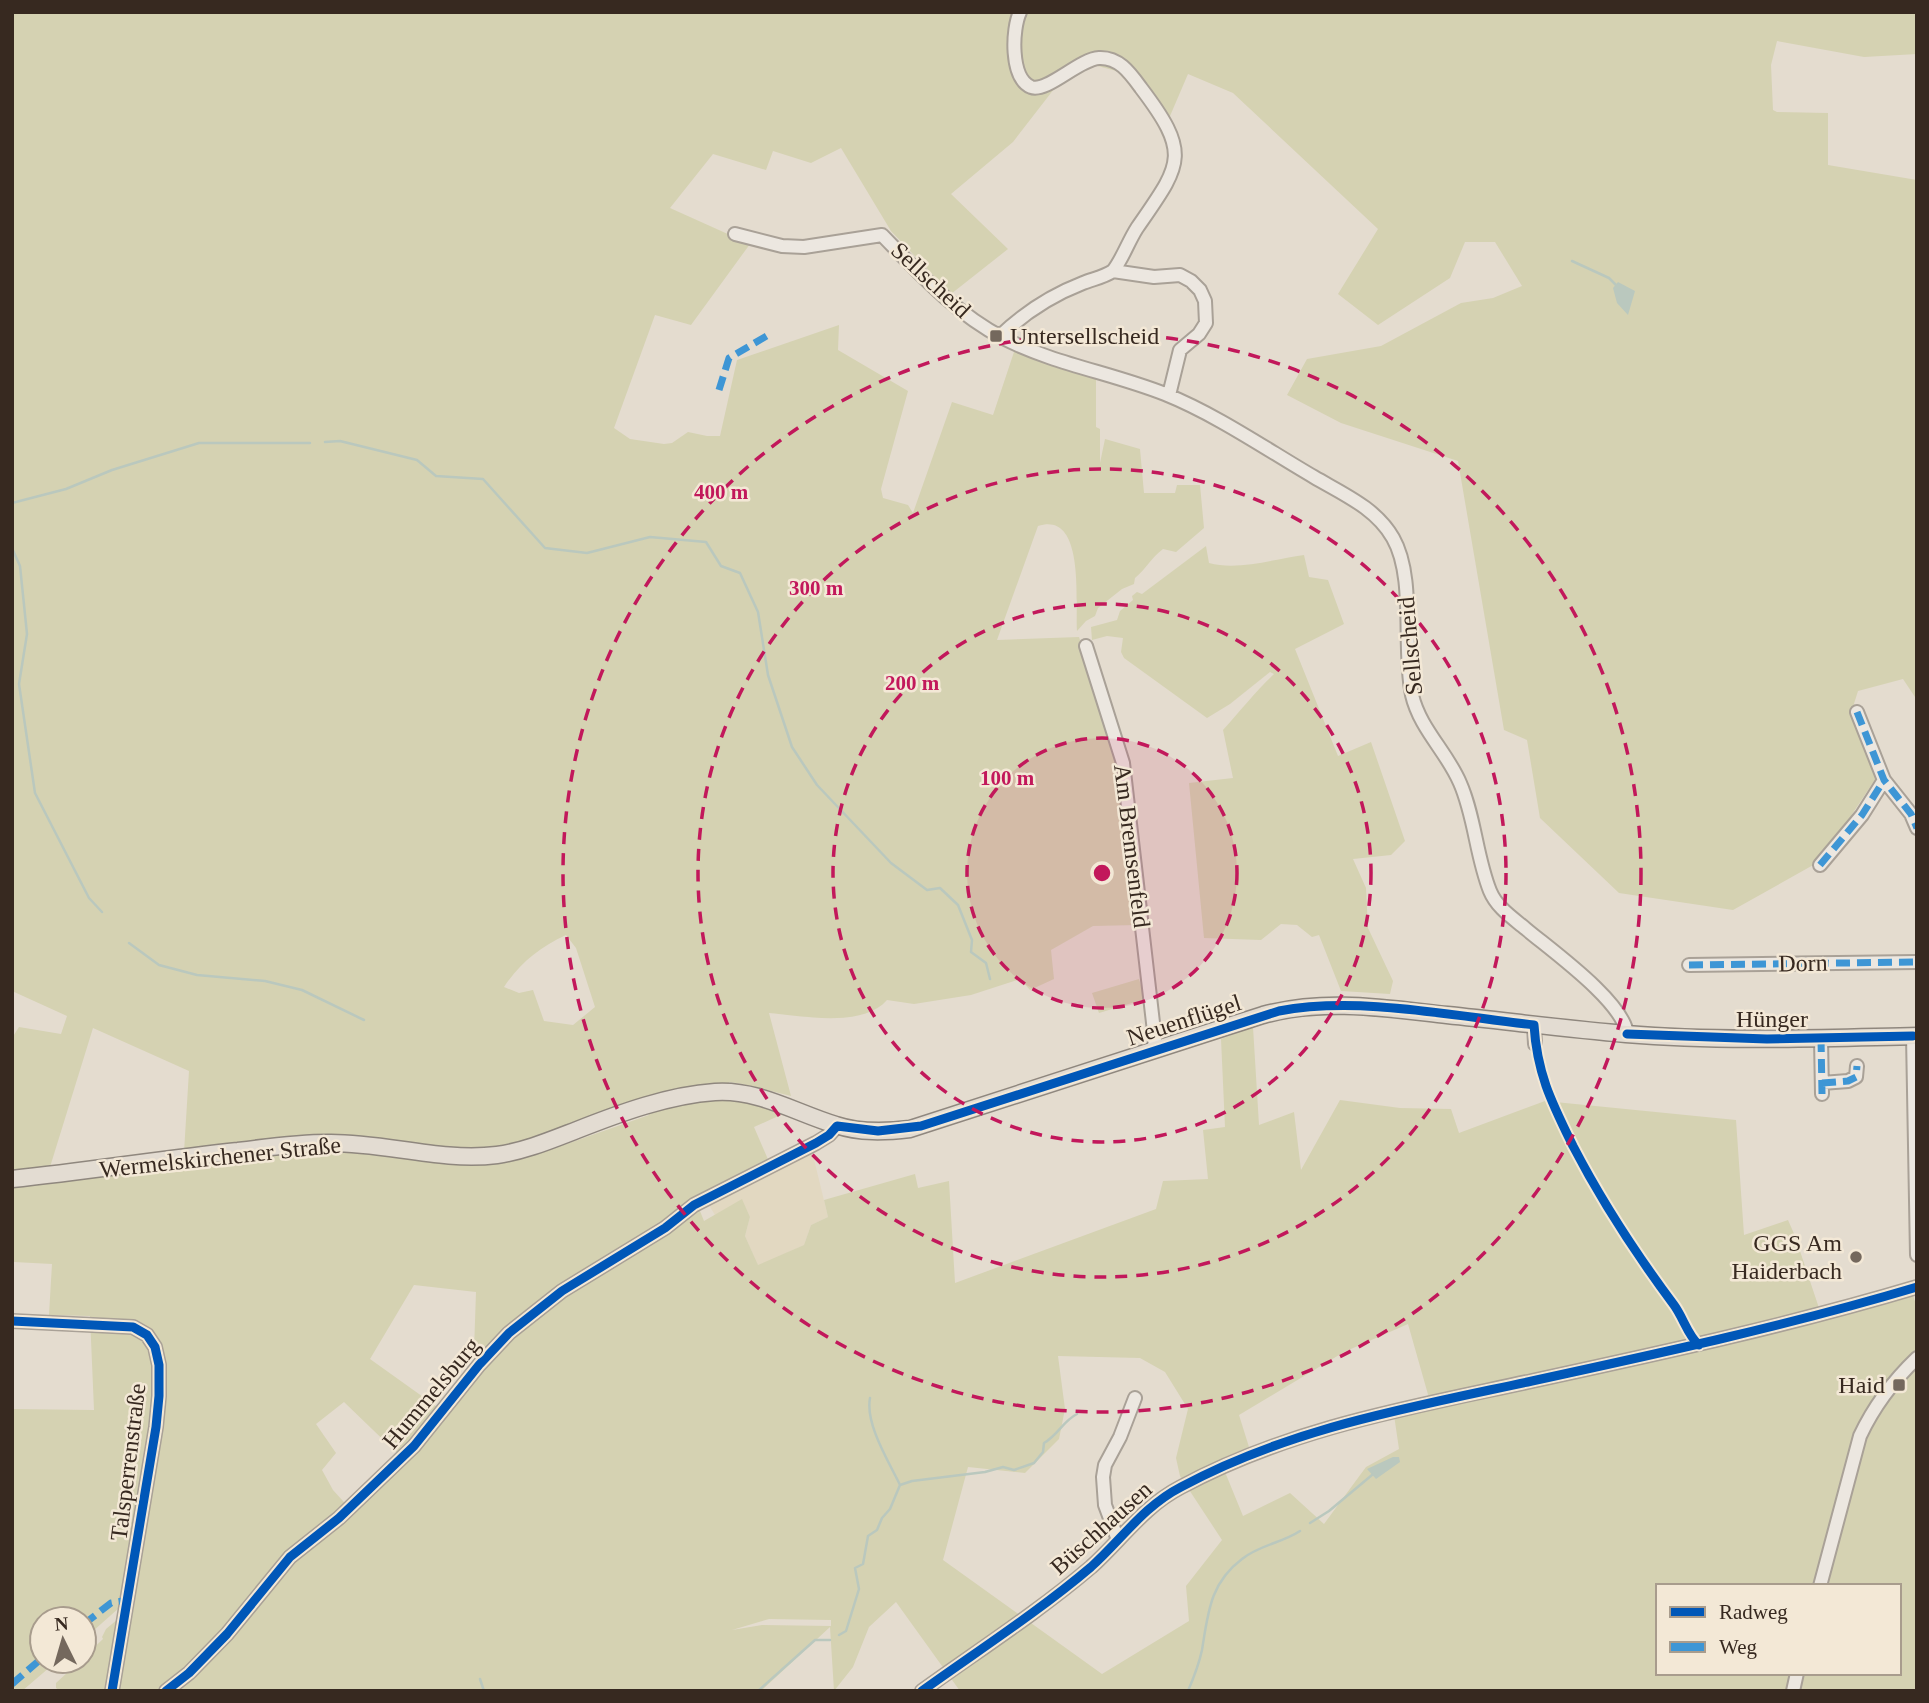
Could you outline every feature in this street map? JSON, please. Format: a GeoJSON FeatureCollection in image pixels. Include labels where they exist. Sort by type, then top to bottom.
{"type":"FeatureCollection","features":[{"type":"Feature","properties":{"kind":"main road","name":"Neuenflügel"},"geometry":{"type":"LineString","coordinates":[[792,1109],[837,1126],[870,1131],[894,1131],[921,1126],[1263,1015],[1317,1005],[1367,1006],[1627,1034]]}},
{"type":"Feature","properties":{"kind":"main road","name":"Hünger"},"geometry":{"type":"LineString","coordinates":[[1627,1034],[1709,1038],[1915,1036]]}},
{"type":"Feature","properties":{"kind":"main road","name":"Wermelskirchener Straße"},"geometry":{"type":"LineString","coordinates":[[12,1179],[309,1143],[353,1143],[444,1155],[493,1156],[538,1145],[665,1101],[714,1091],[760,1097],[792,1109]]}},
{"type":"Feature","properties":{"kind":"street"},"geometry":{"type":"LineString","coordinates":[[1020,12],[1014,35],[1014,50],[1020,73],[1029,86],[1044,86],[1076,66],[1100,58],[1118,63],[1128,70],[1148,97],[1173,139],[1175,166],[1168,183],[1133,234],[1114,271]]}},
{"type":"Feature","properties":{"kind":"street","name":"Sellscheid"},"geometry":{"type":"LineString","coordinates":[[735,234],[782,246],[804,247],[882,235],[950,302],[1000,336],[1069,365],[1169,396],[1227,426],[1371,512],[1388,531],[1398,548],[1403,565],[1407,650],[1414,702],[1428,732],[1459,780],[1490,891],[1506,913],[1609,1002],[1624,1020],[1627,1034]]}},
{"type":"Feature","properties":{"kind":"street"},"geometry":{"type":"LineString","coordinates":[[1000,336],[1022,315],[1082,283],[1114,271],[1154,277],[1180,275],[1197,285],[1200,290],[1205,302],[1206,323],[1199,334],[1180,350],[1169,396]]}},
{"type":"Feature","properties":{"kind":"street","name":"Am Bremsenfeld"},"geometry":{"type":"LineString","coordinates":[[1086,646],[1123,763],[1155,1040],[1153,1051]]}},
{"type":"Feature","properties":{"kind":"street"},"geometry":{"type":"LineString","coordinates":[[1857,712],[1884,779],[1911,814],[1917,828]]}},
{"type":"Feature","properties":{"kind":"street"},"geometry":{"type":"LineString","coordinates":[[1820,865],[1862,815],[1884,779]]}},
{"type":"Feature","properties":{"kind":"street","name":"Dorn"},"geometry":{"type":"LineString","coordinates":[[1689,965],[1917,962]]}},
{"type":"Feature","properties":{"kind":"street"},"geometry":{"type":"LineString","coordinates":[[1534,1024],[1535,1044]]}},
{"type":"Feature","properties":{"kind":"street","name":"Hünger"},"geometry":{"type":"LineString","coordinates":[[1915,1036],[1917,1255]]}},
{"type":"Feature","properties":{"kind":"street","name":"Hünger"},"geometry":{"type":"LineString","coordinates":[[1821,1038],[1822,1089],[1856,1077],[1857,1066]]}},
{"type":"Feature","properties":{"kind":"street","name":"Hummelsburg"},"geometry":{"type":"LineString","coordinates":[[166,1691],[189,1673],[227,1634],[289,1557],[339,1518],[414,1446],[479,1365],[509,1333],[562,1291],[665,1228],[694,1205],[816,1143],[837,1126]]}},
{"type":"Feature","properties":{"kind":"street","name":"Büschhausen"},"geometry":{"type":"LineString","coordinates":[[922,1691],[1092,1566],[1157,1502],[1181,1486],[1254,1452],[1375,1415],[1699,1345],[1825,1314],[1917,1287]]}},
{"type":"Feature","properties":{"kind":"street","name":"Talsperrenstraße"},"geometry":{"type":"LineString","coordinates":[[12,1321],[133,1327],[147,1335],[157,1351],[159,1380],[156,1427],[112,1691]]}},
{"type":"Feature","properties":{"kind":"street"},"geometry":{"type":"LineString","coordinates":[[1822,1584],[1860,1436],[1884,1394],[1917,1358]]}},
{"type":"Feature","properties":{"kind":"street","name":"Büschhausen"},"geometry":{"type":"LineString","coordinates":[[1118,1540],[1105,1505],[1103,1477],[1105,1465],[1120,1437],[1135,1398]]}},
{"type":"Feature","properties":{"kind":"shaded area"},"geometry":{"type":"Polygon","coordinates":[[[12,12],[1917,12],[1917,54],[1864,57],[1777,41],[1771,65],[1773,110],[1828,113],[1828,165],[1917,180],[1917,700],[1903,679],[1858,691],[1852,710],[1876,778],[1837,837],[1815,864],[1733,910],[1619,893],[1540,818],[1527,740],[1504,730],[1458,461],[1341,423],[1287,395],[1307,359],[1381,346],[1461,303],[1493,298],[1522,286],[1495,242],[1465,242],[1450,278],[1378,325],[1338,294],[1378,229],[1233,93],[1188,74],[1170,116],[1153,114],[1120,72],[1094,65],[1054,89],[1013,142],[951,194],[1008,249],[951,294],[891,231],[841,148],[811,163],[773,151],[766,170],[713,154],[670,208],[750,244],[691,325],[655,315],[614,428],[630,439],[664,444],[672,443],[688,432],[720,436],[737,360],[839,325],[838,350],[908,391],[881,489],[883,498],[908,505],[913,513],[952,402],[993,415],[1015,349],[1096,379],[1096,427],[1100,429],[1100,463],[1105,439],[1140,449],[1144,493],[1175,493],[1177,485],[1200,485],[1204,528],[1176,552],[1163,549],[1135,578],[1134,584],[1122,589],[1098,608],[1095,616],[1077,631],[1075,562],[1071,545],[1064,532],[1053,525],[1038,526],[997,640],[1079,637],[1119,764],[1126,856],[1137,925],[1093,926],[1051,950],[1054,979],[1030,990],[1020,979],[971,995],[914,1004],[887,1000],[876,1009],[848,1017],[815,1018],[769,1013],[791,1096],[729,1082],[729,1100],[760,1105],[785,1113],[754,1127],[770,1164],[698,1206],[704,1221],[742,1199],[750,1217],[745,1236],[758,1265],[804,1245],[811,1225],[828,1217],[824,1200],[915,1174],[918,1188],[949,1181],[955,1283],[1156,1209],[1163,1181],[1208,1179],[1203,1130],[1225,1127],[1221,1039],[1253,1027],[1259,1125],[1294,1112],[1301,1170],[1340,1100],[1400,1108],[1451,1109],[1459,1133],[1545,1101],[1736,1120],[1744,1235],[1788,1220],[1820,1311],[1429,1398],[1408,1324],[1344,1352],[1239,1415],[1249,1447],[1223,1458],[1225,1472],[1243,1516],[1290,1493],[1324,1524],[1366,1467],[1399,1449],[1394,1415],[1912,1293],[1917,1307],[1917,1352],[1885,1383],[1861,1418],[1816,1584],[1656,1584],[1656,1675],[1792,1675],[1788,1691],[960,1691],[896,1602],[869,1627],[853,1667],[834,1691],[830,1627],[761,1691],[172,1691],[220,1638],[157,1691],[118,1691],[135,1601],[128,1600],[98,1627],[98,1605],[28,1605],[28,1675],[41,1675],[22,1691],[12,1691],[12,1409],[94,1410],[90,1316],[49,1315],[52,1264],[14,1262],[12,1184],[165,1164],[333,1148],[492,1162],[538,1154],[649,1115],[645,1101],[491,1152],[362,1140],[184,1152],[189,1071],[93,1028],[50,1167],[12,1171],[12,1038],[19,1027],[61,1034],[67,1016],[12,991],[12,12]],[[566,935],[539,950],[504,987],[519,993],[533,990],[544,1021],[573,1025],[595,1007],[576,948],[566,935]],[[414,1285],[370,1359],[447,1414],[473,1380],[476,1292],[414,1285]],[[1058,1356],[1065,1409],[1059,1439],[1025,1473],[968,1467],[943,1560],[1102,1674],[1189,1621],[1186,1586],[1222,1540],[1180,1476],[1176,1458],[1188,1409],[1165,1372],[1140,1358],[1058,1356]],[[344,1402],[316,1424],[336,1453],[322,1470],[333,1490],[352,1511],[400,1456],[344,1402]],[[769,1619],[732,1630],[762,1625],[831,1626],[831,1620],[769,1619]]]}},
{"type":"Feature","properties":{"kind":"shaded area"},"geometry":{"type":"Polygon","coordinates":[[[1618,282],[1635,291],[1628,315],[1617,303],[1613,288],[1618,282]]]}},
{"type":"Feature","properties":{"kind":"shaded area"},"geometry":{"type":"Polygon","coordinates":[[[1206,546],[1209,563],[1220,565],[1244,565],[1304,555],[1309,577],[1328,580],[1344,624],[1295,649],[1338,756],[1371,742],[1405,841],[1391,855],[1353,859],[1366,888],[1368,928],[1393,981],[1390,994],[1341,991],[1319,935],[1312,937],[1297,925],[1281,924],[1261,940],[1204,938],[1189,783],[1233,778],[1223,730],[1274,674],[1270,672],[1230,704],[1207,718],[1124,658],[1121,652],[1123,638],[1107,636],[1092,640],[1091,627],[1117,620],[1120,611],[1133,600],[1132,596],[1137,592],[1142,594],[1206,546]]]}},
{"type":"Feature","properties":{"kind":"shaded area"},"geometry":{"type":"Polygon","coordinates":[[[1139,979],[1145,999],[1099,1013],[1092,993],[1139,979]]]}},
{"type":"Feature","properties":{"kind":"shaded area"},"geometry":{"type":"Polygon","coordinates":[[[812,1151],[828,1217],[811,1225],[804,1245],[758,1266],[745,1236],[750,1217],[742,1200],[715,1215],[707,1202],[812,1151]]]}},
{"type":"Feature","properties":{"kind":"shaded area"},"geometry":{"type":"Polygon","coordinates":[[[1917,1362],[1917,1691],[1798,1691],[1802,1675],[1901,1675],[1901,1584],[1826,1584],[1857,1460],[1873,1419],[1917,1362]]]}},
{"type":"Feature","properties":{"kind":"shaded area"},"geometry":{"type":"Polygon","coordinates":[[[1393,1457],[1399,1457],[1400,1462],[1376,1479],[1367,1469],[1393,1457]]]}},
{"type":"Feature","properties":{"kind":"shaded area"},"geometry":{"type":"Polygon","coordinates":[[[118,1619],[108,1691],[60,1691],[56,1688],[56,1683],[65,1675],[98,1675],[98,1644],[103,1639],[106,1629],[118,1619]]]}},
{"type":"Feature","properties":{"kind":"waterway"},"geometry":{"type":"LineString","coordinates":[[1572,261],[1609,278],[1616,285]]}},
{"type":"Feature","properties":{"kind":"waterway"},"geometry":{"type":"LineString","coordinates":[[325,442],[340,441],[417,460],[436,476],[483,479],[545,548],[587,553],[650,537],[706,542],[721,566],[740,573],[758,612],[768,675],[792,747],[817,785],[891,863],[927,890],[940,888],[958,905],[972,940],[971,952],[986,963],[990,979]]}},
{"type":"Feature","properties":{"kind":"waterway"},"geometry":{"type":"LineString","coordinates":[[12,503],[66,489],[112,470],[199,443],[310,443]]}},
{"type":"Feature","properties":{"kind":"waterway"},"geometry":{"type":"LineString","coordinates":[[12,548],[20,566],[27,634],[19,684],[35,793],[89,898],[102,912]]}},
{"type":"Feature","properties":{"kind":"waterway"},"geometry":{"type":"LineString","coordinates":[[129,943],[159,965],[197,975],[265,981],[302,990],[364,1020]]}},
{"type":"Feature","properties":{"kind":"waterway"},"geometry":{"type":"LineString","coordinates":[[870,1398],[869,1408],[874,1431],[900,1485]]}},
{"type":"Feature","properties":{"kind":"waterway"},"geometry":{"type":"LineString","coordinates":[[839,1635],[846,1631],[859,1589],[855,1568],[863,1564],[868,1536],[877,1530],[900,1485],[1003,1467],[1014,1470],[1034,1463],[1043,1452],[1044,1443],[1077,1414]]}},
{"type":"Feature","properties":{"kind":"waterway"},"geometry":{"type":"LineString","coordinates":[[1310,1523],[1329,1511],[1372,1475]]}},
{"type":"Feature","properties":{"kind":"waterway"},"geometry":{"type":"LineString","coordinates":[[1188,1691],[1201,1655],[1212,1600],[1223,1578],[1249,1554],[1300,1531]]}},
{"type":"Feature","properties":{"kind":"waterway"},"geometry":{"type":"LineString","coordinates":[[758,1691],[815,1640],[830,1640]]}},
{"type":"Feature","properties":{"kind":"waterway"},"geometry":{"type":"LineString","coordinates":[[480,1679],[484,1691]]}},
{"type":"Feature","properties":{"kind":"marked path"},"geometry":{"type":"LineString","coordinates":[[719,390],[729,358],[770,334]]}},
{"type":"Feature","properties":{"kind":"marked path"},"geometry":{"type":"LineString","coordinates":[[1857,712],[1884,780],[1911,814],[1917,828]]}},
{"type":"Feature","properties":{"kind":"marked path"},"geometry":{"type":"LineString","coordinates":[[1820,865],[1862,815],[1884,780]]}},
{"type":"Feature","properties":{"kind":"marked path"},"geometry":{"type":"LineString","coordinates":[[1689,965],[1917,962]]}},
{"type":"Feature","properties":{"kind":"marked path"},"geometry":{"type":"LineString","coordinates":[[1821,1038],[1822,1094]]}},
{"type":"Feature","properties":{"kind":"marked path"},"geometry":{"type":"LineString","coordinates":[[1822,1083],[1848,1081],[1856,1077],[1857,1066]]}},
{"type":"Feature","properties":{"kind":"marked path"},"geometry":{"type":"LineString","coordinates":[[98,1613],[111,1603],[128,1600]]}},
{"type":"Feature","properties":{"kind":"marked path"},"geometry":{"type":"LineString","coordinates":[[12,1684],[28,1670]]}},
{"type":"Feature","properties":{"kind":"cycle path"},"geometry":{"type":"LineString","coordinates":[[166,1691],[189,1673],[227,1634],[290,1557],[339,1518],[414,1446],[479,1365],[509,1333],[562,1291],[665,1228],[694,1205],[816,1143],[837,1126],[878,1131],[921,1126],[1279,1011],[1310,1007],[1373,1006],[1534,1025],[1542,1073],[1552,1102],[1573,1146],[1620,1227],[1699,1345]]}},
{"type":"Feature","properties":{"kind":"cycle path"},"geometry":{"type":"LineString","coordinates":[[1627,1034],[1767,1039],[1913,1036]]}},
{"type":"Feature","properties":{"kind":"cycle path"},"geometry":{"type":"LineString","coordinates":[[922,1691],[1071,1584],[1144,1514],[1168,1495],[1222,1467],[1265,1449],[1308,1434],[1397,1410],[1725,1338],[1917,1287]]}},
{"type":"Feature","properties":{"kind":"cycle path"},"geometry":{"type":"LineString","coordinates":[[12,1321],[133,1327],[147,1335],[155,1347],[159,1365],[156,1427],[112,1691]]}},
{"type":"Feature","properties":{"kind":"place","name":"Untersellscheid"},"geometry":{"type":"Point","coordinates":[996,336]}},
{"type":"Feature","properties":{"kind":"place","name":"GGS Am Haiderbach"},"geometry":{"type":"Point","coordinates":[1856,1257]}},
{"type":"Feature","properties":{"kind":"place","name":"Haid"},"geometry":{"type":"Point","coordinates":[1899,1385]}}]}
